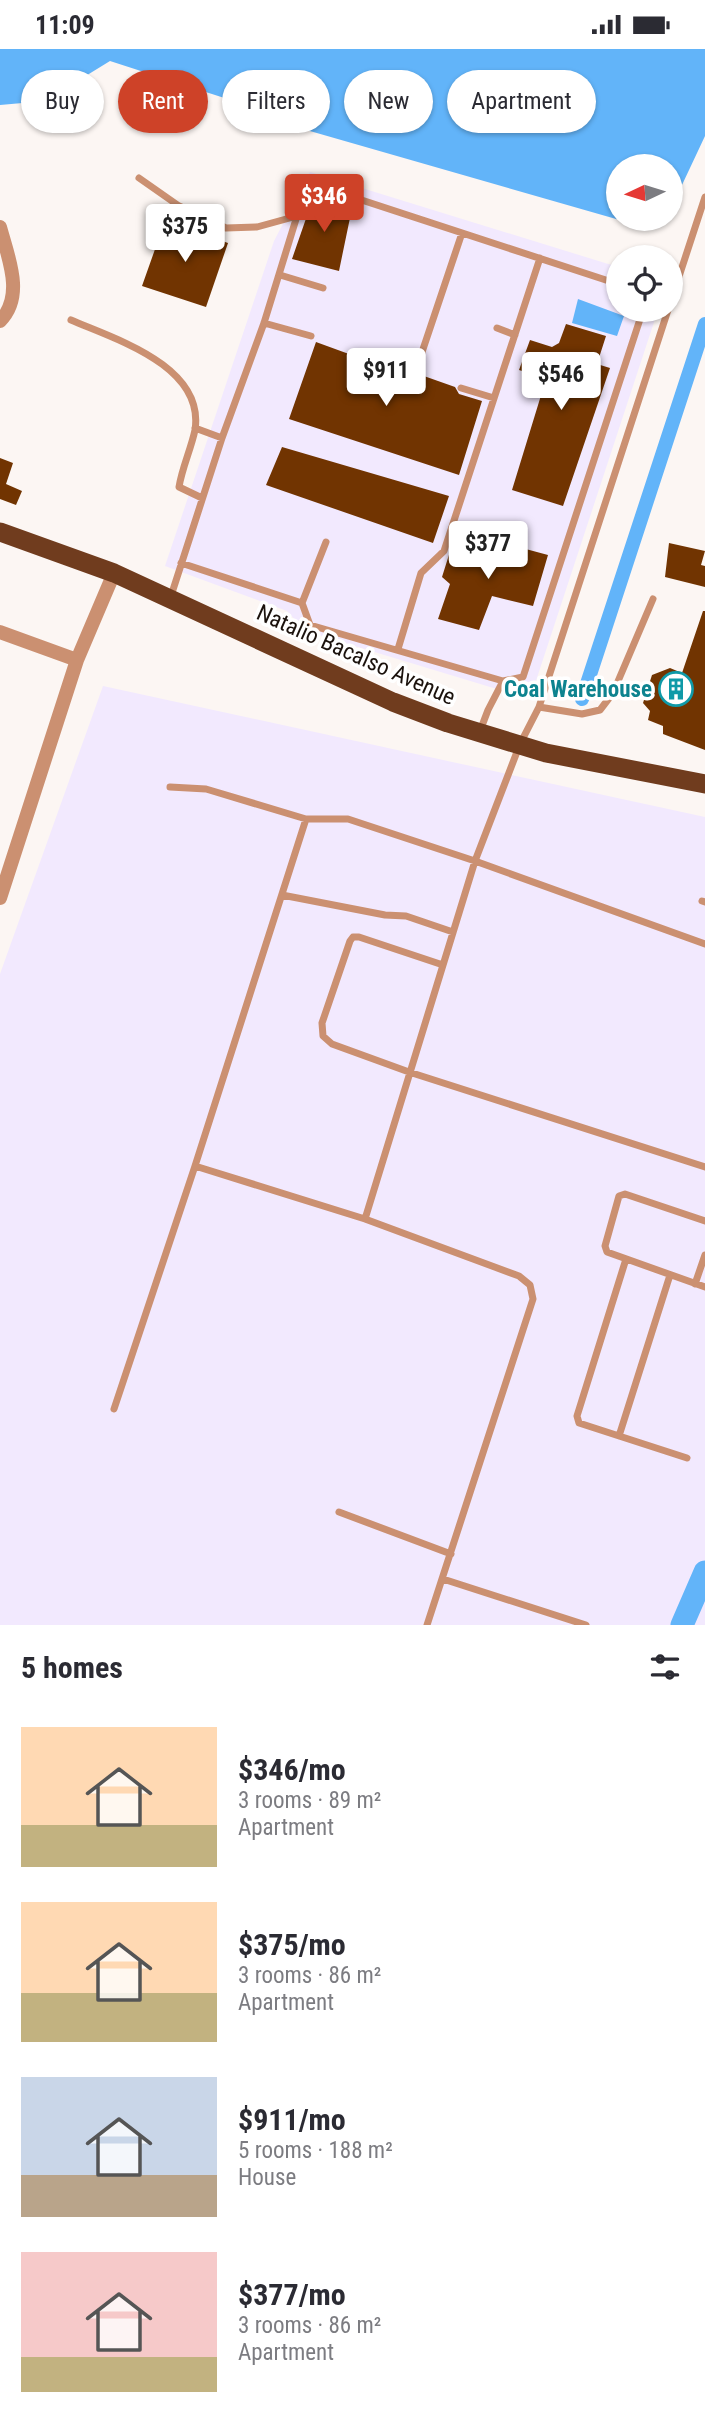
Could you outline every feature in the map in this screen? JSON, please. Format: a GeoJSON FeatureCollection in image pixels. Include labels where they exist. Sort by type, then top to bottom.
{"type":"FeatureCollection","features":[{"type":"Feature","properties":{"kind":"highway","name":"Natalio Bacalso Avenue"},"geometry":{"type":"LineString","coordinates":[[0,531],[114,573],[393,702],[448,723],[546,753],[705,784]]}},
{"type":"Feature","properties":{"kind":"street"},"geometry":{"type":"LineString","coordinates":[[0,227],[14,283],[10,312],[0,321]]}},
{"type":"Feature","properties":{"kind":"street"},"geometry":{"type":"LineString","coordinates":[[0,898],[6,855],[77,660],[114,573]]}},
{"type":"Feature","properties":{"kind":"street"},"geometry":{"type":"LineString","coordinates":[[0,632],[77,660]]}},
{"type":"Feature","properties":{"kind":"lane"},"geometry":{"type":"LineString","coordinates":[[139,178],[179,206],[226,228],[257,227],[297,216]]}},
{"type":"Feature","properties":{"kind":"lane"},"geometry":{"type":"LineString","coordinates":[[170,598],[222,438],[280,275],[297,216],[316,187],[606,280]]}},
{"type":"Feature","properties":{"kind":"lane"},"geometry":{"type":"LineString","coordinates":[[683,264],[705,197]]}},
{"type":"Feature","properties":{"kind":"lane"},"geometry":{"type":"LineString","coordinates":[[414,376],[462,233]]}},
{"type":"Feature","properties":{"kind":"lane"},"geometry":{"type":"LineString","coordinates":[[398,649],[421,573],[444,551],[540,258]]}},
{"type":"Feature","properties":{"kind":"lane"},"geometry":{"type":"LineString","coordinates":[[280,275],[323,288]]}},
{"type":"Feature","properties":{"kind":"lane"},"geometry":{"type":"LineString","coordinates":[[71,320],[140,350],[171,370],[187,390],[194,407],[195,428],[178,487],[202,498]]}},
{"type":"Feature","properties":{"kind":"lane"},"geometry":{"type":"LineString","coordinates":[[326,542],[302,603],[310,625],[503,681],[523,677],[639,322]]}},
{"type":"Feature","properties":{"kind":"lane"},"geometry":{"type":"LineString","coordinates":[[365,1219],[475,861],[520,744],[540,707],[664,322]]}},
{"type":"Feature","properties":{"kind":"lane"},"geometry":{"type":"LineString","coordinates":[[264,323],[311,336]]}},
{"type":"Feature","properties":{"kind":"lane"},"geometry":{"type":"LineString","coordinates":[[497,328],[514,335]]}},
{"type":"Feature","properties":{"kind":"lane"},"geometry":{"type":"LineString","coordinates":[[461,388],[494,398]]}},
{"type":"Feature","properties":{"kind":"lane"},"geometry":{"type":"LineString","coordinates":[[195,428],[222,438]]}},
{"type":"Feature","properties":{"kind":"lane"},"geometry":{"type":"LineString","coordinates":[[181,563],[302,603]]}},
{"type":"Feature","properties":{"kind":"lane"},"geometry":{"type":"LineString","coordinates":[[540,707],[582,714],[600,710],[612,693],[653,599]]}},
{"type":"Feature","properties":{"kind":"lane"},"geometry":{"type":"LineString","coordinates":[[480,733],[503,681]]}},
{"type":"Feature","properties":{"kind":"lane"},"geometry":{"type":"LineString","coordinates":[[170,787],[206,789],[306,819],[348,819],[475,861],[705,944]]}},
{"type":"Feature","properties":{"kind":"lane"},"geometry":{"type":"LineString","coordinates":[[114,1409],[306,819]]}},
{"type":"Feature","properties":{"kind":"lane"},"geometry":{"type":"LineString","coordinates":[[282,895],[385,915],[406,916],[453,932]]}},
{"type":"Feature","properties":{"kind":"lane"},"geometry":{"type":"LineString","coordinates":[[443,965],[353,937],[323,1023],[323,1036],[331,1044],[409,1072],[705,1167]]}},
{"type":"Feature","properties":{"kind":"lane"},"geometry":{"type":"LineString","coordinates":[[195,1166],[365,1219],[519,1276],[530,1285],[533,1299],[427,1625]]}},
{"type":"Feature","properties":{"kind":"lane"},"geometry":{"type":"LineString","coordinates":[[705,1221],[625,1194],[619,1196],[605,1246],[607,1252],[705,1287]]}},
{"type":"Feature","properties":{"kind":"lane"},"geometry":{"type":"LineString","coordinates":[[695,1283],[705,1255]]}},
{"type":"Feature","properties":{"kind":"lane"},"geometry":{"type":"LineString","coordinates":[[625,1259],[578,1416],[579,1423],[687,1458]]}},
{"type":"Feature","properties":{"kind":"lane"},"geometry":{"type":"LineString","coordinates":[[619,1436],[670,1275]]}},
{"type":"Feature","properties":{"kind":"lane"},"geometry":{"type":"LineString","coordinates":[[340,1512],[451,1555]]}},
{"type":"Feature","properties":{"kind":"lane"},"geometry":{"type":"LineString","coordinates":[[443,1579],[586,1625]]}},
{"type":"Feature","properties":{"kind":"shaded area"},"geometry":{"type":"Polygon","coordinates":[[[310,172],[606,263],[606,322],[654,322],[530,699],[305,631],[287,611],[165,566],[274,241],[310,172]]]}},
{"type":"Feature","properties":{"kind":"shaded area"},"geometry":{"type":"Polygon","coordinates":[[[103,686],[705,817],[705,1625],[0,1625],[0,974],[103,686]]]}},
{"type":"Feature","properties":{"kind":"water"},"geometry":{"type":"Polygon","coordinates":[[[0,49],[705,49],[705,136],[683,183],[683,154],[606,154],[606,216],[317,133],[330,133],[330,70],[222,70],[222,97],[208,93],[208,70],[138,70],[110,61],[95,70],[21,70],[21,103],[0,105],[0,49]]]}},
{"type":"Feature","properties":{"kind":"water"},"geometry":{"type":"Polygon","coordinates":[[[578,299],[606,309],[606,322],[622,322],[617,336],[572,323],[578,299]]]}},
{"type":"Feature","properties":{"kind":"building"},"geometry":{"type":"Polygon","coordinates":[[[317,196],[345,203],[345,213],[351,213],[339,271],[292,259],[310,207],[317,196]]]}},
{"type":"Feature","properties":{"kind":"building"},"geometry":{"type":"Polygon","coordinates":[[[165,221],[228,243],[206,307],[142,286],[165,221]]]}},
{"type":"Feature","properties":{"kind":"building"},"geometry":{"type":"Polygon","coordinates":[[[566,324],[606,336],[597,364],[610,368],[563,506],[512,490],[546,379],[519,370],[530,340],[552,347],[559,343],[566,324]]]}},
{"type":"Feature","properties":{"kind":"building"},"geometry":{"type":"Polygon","coordinates":[[[316,342],[379,365],[380,361],[384,364],[385,357],[400,361],[398,366],[410,369],[408,377],[411,381],[417,381],[421,375],[455,387],[459,394],[482,401],[459,475],[289,419],[316,342]]]}},
{"type":"Feature","properties":{"kind":"building"},"geometry":{"type":"Polygon","coordinates":[[[282,447],[449,496],[433,543],[266,485],[282,447]]]}},
{"type":"Feature","properties":{"kind":"building"},"geometry":{"type":"Polygon","coordinates":[[[0,458],[13,463],[6,484],[22,491],[16,505],[0,499],[0,458]]]}},
{"type":"Feature","properties":{"kind":"building"},"geometry":{"type":"Polygon","coordinates":[[[453,542],[507,555],[510,548],[521,551],[522,548],[548,555],[533,606],[492,596],[479,630],[438,619],[450,584],[442,577],[453,542]]]}},
{"type":"Feature","properties":{"kind":"building"},"geometry":{"type":"Polygon","coordinates":[[[669,543],[705,551],[701,565],[705,566],[705,587],[665,577],[669,543]]]}},
{"type":"Feature","properties":{"kind":"building","name":"Coal Warehouse"},"geometry":{"type":"Polygon","coordinates":[[[703,611],[705,750],[663,734],[663,726],[648,720],[650,711],[643,703],[652,675],[670,668],[682,673],[703,611]]]}},
{"type":"Feature","properties":{"kind":"waterway"},"geometry":{"type":"LineString","coordinates":[[582,699],[705,324]]}},
{"type":"Feature","properties":{"kind":"waterway"},"geometry":{"type":"LineString","coordinates":[[682,1625],[705,1572]]}},
{"type":"Feature","properties":{"kind":"place","name":"Coal Warehouse"},"geometry":{"type":"Point","coordinates":[676,689]}}]}
